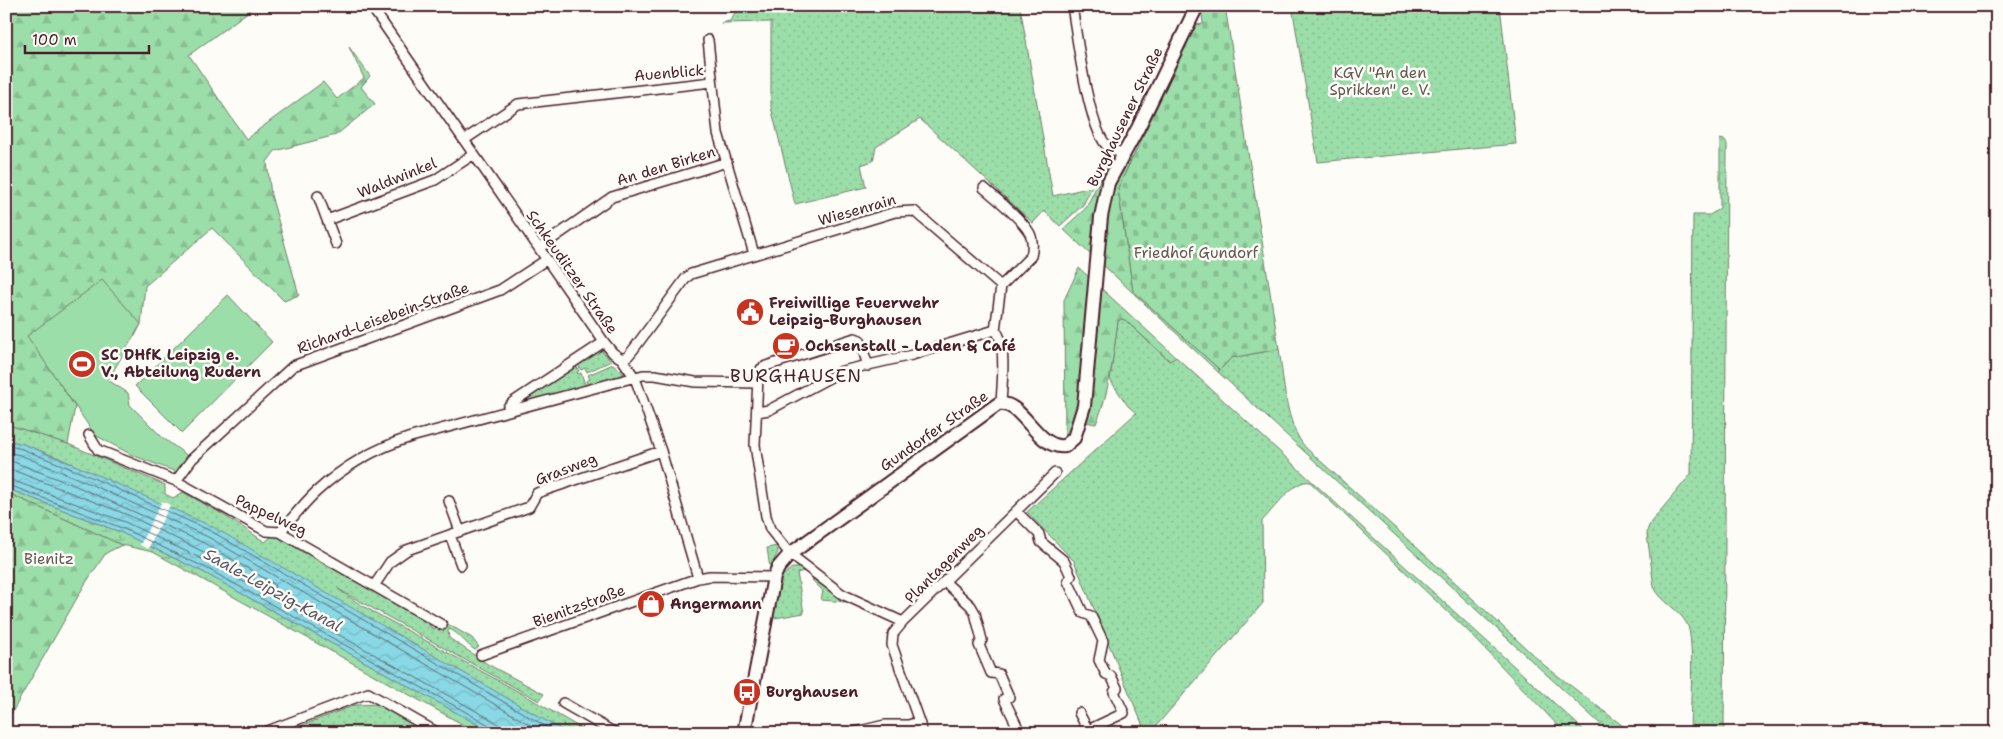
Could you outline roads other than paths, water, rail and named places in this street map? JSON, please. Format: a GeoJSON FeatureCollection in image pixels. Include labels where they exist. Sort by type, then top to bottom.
{"type":"FeatureCollection","features":[{"type":"Feature","properties":{"kind":"street","name":"Schkeuditzer Straße"},"geometry":{"type":"LineString","coordinates":[[371,6],[604,342],[612,353],[622,359],[635,378],[661,450],[698,578]]}},
{"type":"Feature","properties":{"kind":"street"},"geometry":{"type":"LineString","coordinates":[[1072,6],[1086,87],[1096,125],[1109,148],[1124,154]]}},
{"type":"Feature","properties":{"kind":"street","name":"Burghausener Straße"},"geometry":{"type":"LineString","coordinates":[[1088,366],[1096,264],[1104,196],[1108,183],[1197,6]]}},
{"type":"Feature","properties":{"kind":"street"},"geometry":{"type":"LineString","coordinates":[[708,40],[712,82]]}},
{"type":"Feature","properties":{"kind":"street","name":"Auenblick"},"geometry":{"type":"LineString","coordinates":[[464,140],[518,104],[712,82],[718,133],[754,254]]}},
{"type":"Feature","properties":{"kind":"street","name":"Waldwinkel"},"geometry":{"type":"LineString","coordinates":[[327,220],[435,180],[474,154]]}},
{"type":"Feature","properties":{"kind":"street","name":"An den Birken"},"geometry":{"type":"LineString","coordinates":[[538,248],[612,197],[727,162]]}},
{"type":"Feature","properties":{"kind":"street"},"geometry":{"type":"LineString","coordinates":[[984,188],[1003,204],[1030,233],[1032,250],[1031,256],[1001,286],[995,330]]}},
{"type":"Feature","properties":{"kind":"street"},"geometry":{"type":"LineString","coordinates":[[318,196],[336,244]]}},
{"type":"Feature","properties":{"kind":"street","name":"Wiesenrain"},"geometry":{"type":"LineString","coordinates":[[622,359],[634,350],[686,278],[691,274],[895,212],[914,211],[1001,286]]}},
{"type":"Feature","properties":{"kind":"street","name":"Richard-Leisebein-Straße"},"geometry":{"type":"LineString","coordinates":[[176,481],[192,459],[293,366],[496,292],[546,260]]}},
{"type":"Feature","properties":{"kind":"street"},"geometry":{"type":"LineString","coordinates":[[757,412],[769,410],[842,371],[912,355],[995,330]]}},
{"type":"Feature","properties":{"kind":"street"},"geometry":{"type":"LineString","coordinates":[[995,330],[998,332],[1002,342],[1002,403]]}},
{"type":"Feature","properties":{"kind":"street"},"geometry":{"type":"LineString","coordinates":[[280,532],[316,491],[344,470],[376,451],[411,437],[635,378],[655,375],[695,382],[757,383],[759,372],[766,366],[855,338],[860,340],[868,366]]}},
{"type":"Feature","properties":{"kind":"street"},"geometry":{"type":"LineString","coordinates":[[509,411],[508,407],[517,399],[604,342]]}},
{"type":"Feature","properties":{"kind":"street","name":"Gundorfer Straße"},"geometry":{"type":"LineString","coordinates":[[776,572],[790,554],[994,405],[1002,403],[1009,405],[1048,442],[1066,446],[1074,438],[1080,423],[1084,406],[1088,366]]}},
{"type":"Feature","properties":{"kind":"street","name":"Plantagenweg"},"geometry":{"type":"LineString","coordinates":[[757,383],[755,445],[768,524],[781,545],[790,554],[842,594],[903,622],[1056,473]]}},
{"type":"Feature","properties":{"kind":"street","name":"Pappelweg"},"geometry":{"type":"LineString","coordinates":[[89,435],[98,450],[176,481],[266,531],[280,532],[442,625]]}},
{"type":"Feature","properties":{"kind":"street","name":"Grasweg"},"geometry":{"type":"LineString","coordinates":[[374,586],[390,562],[399,554],[529,507],[537,493],[661,450]]}},
{"type":"Feature","properties":{"kind":"street"},"geometry":{"type":"LineString","coordinates":[[449,501],[460,531]]}},
{"type":"Feature","properties":{"kind":"street"},"geometry":{"type":"LineString","coordinates":[[1016,511],[1039,534],[1041,542],[1064,561],[1071,576],[1068,580],[1083,614],[1091,616],[1103,642],[1099,660],[1106,674],[1111,676],[1117,688],[1114,692],[1124,713],[1088,730],[1079,714]]}},
{"type":"Feature","properties":{"kind":"street"},"geometry":{"type":"LineString","coordinates":[[450,535],[461,565]]}},
{"type":"Feature","properties":{"kind":"street"},"geometry":{"type":"LineString","coordinates":[[744,733],[776,572]]}},
{"type":"Feature","properties":{"kind":"street","name":"Bienitzstraße"},"geometry":{"type":"LineString","coordinates":[[481,655],[698,578],[776,572]]}},
{"type":"Feature","properties":{"kind":"street"},"geometry":{"type":"LineString","coordinates":[[945,582],[971,606],[975,613],[982,640],[979,645],[991,673],[999,674],[1009,697],[1004,700],[1020,732]]}},
{"type":"Feature","properties":{"kind":"street"},"geometry":{"type":"LineString","coordinates":[[903,622],[893,634],[892,645],[923,733]]}},
{"type":"Feature","properties":{"kind":"street"},"geometry":{"type":"LineString","coordinates":[[262,733],[368,693],[438,733]]}},
{"type":"Feature","properties":{"kind":"street"},"geometry":{"type":"LineString","coordinates":[[563,703],[615,733]]}},
{"type":"Feature","properties":{"kind":"street"},"geometry":{"type":"LineString","coordinates":[[851,733],[885,725],[908,725],[919,722]]}},
{"type":"Feature","properties":{"kind":"water","name":"Saale-Leipzig-Kanal"},"geometry":{"type":"Polygon","coordinates":[[[6,440],[23,444],[84,469],[213,527],[567,733],[493,733],[203,572],[120,532],[6,488],[6,440]]]}},
{"type":"Feature","properties":{"kind":"place","name":"Freiwillige Feuerwehr Leipzig-Burghausen"},"geometry":{"type":"Point","coordinates":[750,312]}},
{"type":"Feature","properties":{"kind":"place","name":"Ochsenstall - Laden & Café"},"geometry":{"type":"Point","coordinates":[786,346]}},
{"type":"Feature","properties":{"kind":"place","name":"SC DHfK Leipzig e. V., Abteilung Rudern"},"geometry":{"type":"Point","coordinates":[82,364]}},
{"type":"Feature","properties":{"kind":"place","name":"Angermann"},"geometry":{"type":"Point","coordinates":[651,604]}},
{"type":"Feature","properties":{"kind":"place","name":"Burghausen"},"geometry":{"type":"Point","coordinates":[747,692]}},
{"type":"Feature","properties":{"kind":"district","name":"BURGHAUSEN"},"geometry":{"type":"Point","coordinates":[796,376]}},
{"type":"Feature","properties":{"kind":"park label","name":"KGV \"An den Sprikken\" e. V."},"geometry":{"type":"Point","coordinates":[1380,82]}},
{"type":"Feature","properties":{"kind":"park label","name":"Friedhof Gundorf"},"geometry":{"type":"Point","coordinates":[1196,253]}},
{"type":"Feature","properties":{"kind":"park label","name":"Bienitz"},"geometry":{"type":"Point","coordinates":[49,559]}}]}
